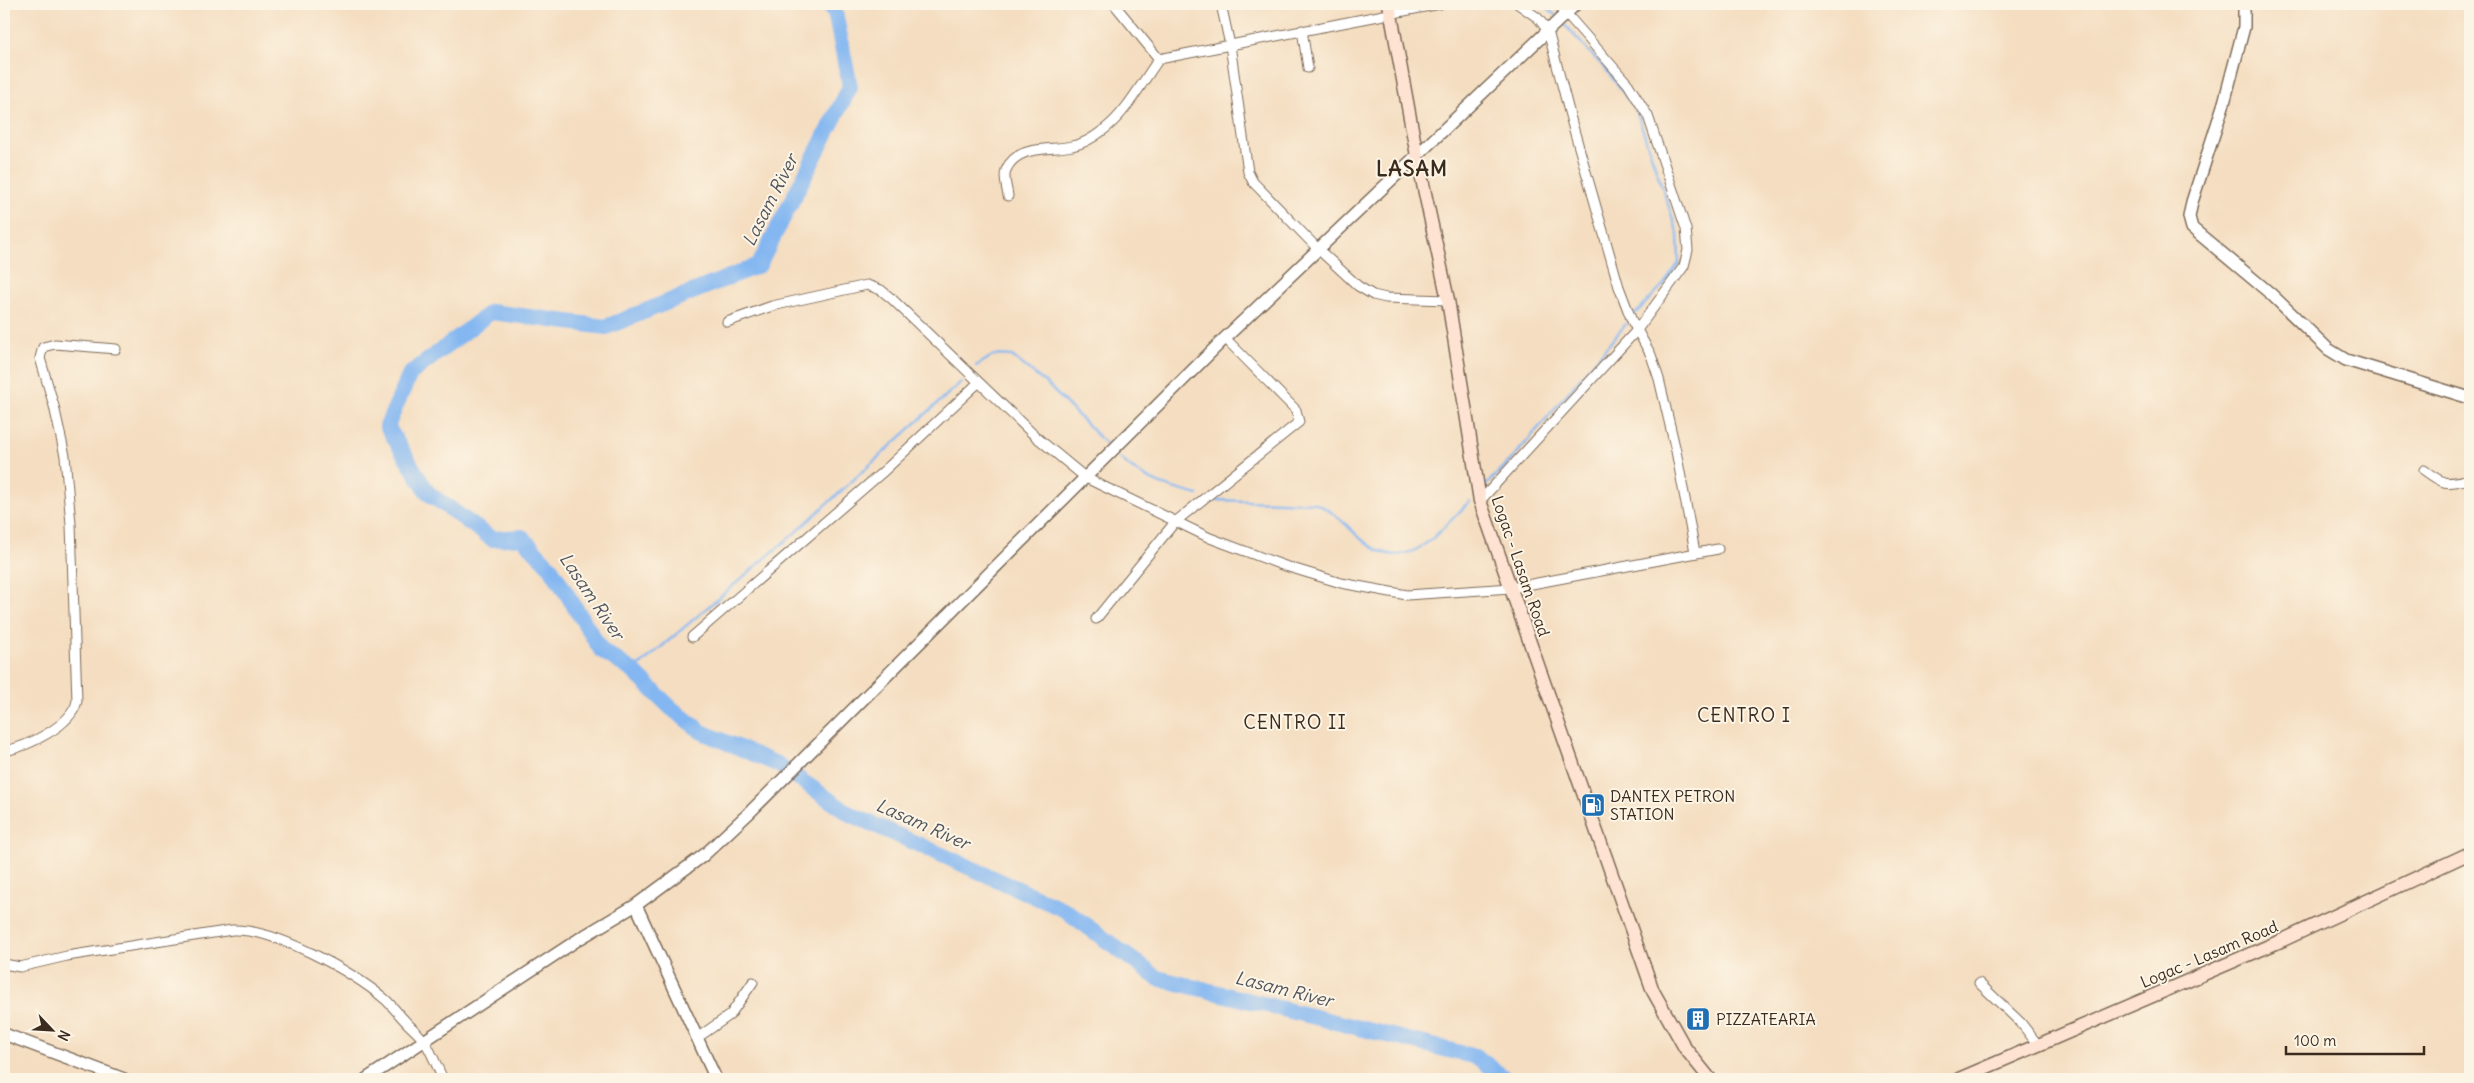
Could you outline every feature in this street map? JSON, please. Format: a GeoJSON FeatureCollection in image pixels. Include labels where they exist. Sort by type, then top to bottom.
{"type":"FeatureCollection","features":[{"type":"Feature","properties":{"kind":"main road","name":"Logac - Lasam Road"},"geometry":{"type":"LineString","coordinates":[[1390,8],[1417,156],[1448,300],[1480,501],[1653,992],[1684,1048],[1710,1079]]}},
{"type":"Feature","properties":{"kind":"main road","name":"Logac - Lasam Road"},"geometry":{"type":"LineString","coordinates":[[1959,1079],[2282,940],[2470,853]]}},
{"type":"Feature","properties":{"kind":"street"},"geometry":{"type":"LineString","coordinates":[[1114,4],[1159,59]]}},
{"type":"Feature","properties":{"kind":"street"},"geometry":{"type":"LineString","coordinates":[[1221,4],[1230,45],[1244,147],[1252,182],[1318,249],[1358,286],[1373,295],[1386,298],[1448,300]]}},
{"type":"Feature","properties":{"kind":"street"},"geometry":{"type":"LineString","coordinates":[[1008,196],[1005,175],[1006,168],[1013,161],[1031,151],[1073,146],[1088,140],[1104,130],[1115,120],[1159,59],[1302,30],[1390,8],[1440,4]]}},
{"type":"Feature","properties":{"kind":"street"},"geometry":{"type":"LineString","coordinates":[[1518,4],[1538,18],[1548,31],[1619,287],[1637,330],[1651,355],[1659,379],[1676,450],[1695,552]]}},
{"type":"Feature","properties":{"kind":"street"},"geometry":{"type":"LineString","coordinates":[[1480,501],[1637,330],[1684,266],[1688,250],[1686,229],[1648,116],[1628,84],[1572,8],[1558,4]]}},
{"type":"Feature","properties":{"kind":"street"},"geometry":{"type":"LineString","coordinates":[[2244,4],[2244,27],[2224,103],[2192,202],[2189,217],[2192,228],[2272,294],[2328,349],[2346,360],[2470,398]]}},
{"type":"Feature","properties":{"kind":"street"},"geometry":{"type":"LineString","coordinates":[[366,1079],[579,939],[636,905],[704,855],[836,728],[1225,338],[1572,8]]}},
{"type":"Feature","properties":{"kind":"street"},"geometry":{"type":"LineString","coordinates":[[1302,30],[1308,68]]}},
{"type":"Feature","properties":{"kind":"street"},"geometry":{"type":"LineString","coordinates":[[727,322],[772,306],[849,288],[867,285],[875,286],[892,299],[978,383],[1036,436],[1086,478],[1210,538],[1264,558],[1341,582],[1407,595],[1511,588],[1718,549]]}},
{"type":"Feature","properties":{"kind":"street"},"geometry":{"type":"LineString","coordinates":[[1096,619],[1175,522],[1299,422],[1296,410],[1225,338]]}},
{"type":"Feature","properties":{"kind":"street"},"geometry":{"type":"LineString","coordinates":[[4,751],[32,743],[72,712],[77,701],[71,524],[65,456],[40,352],[43,347],[55,344],[116,349]]}},
{"type":"Feature","properties":{"kind":"street"},"geometry":{"type":"LineString","coordinates":[[692,636],[885,470],[978,383]]}},
{"type":"Feature","properties":{"kind":"street"},"geometry":{"type":"LineString","coordinates":[[2424,470],[2443,483],[2450,484],[2470,479]]}},
{"type":"Feature","properties":{"kind":"street"},"geometry":{"type":"LineString","coordinates":[[636,905],[716,1079]]}},
{"type":"Feature","properties":{"kind":"street"},"geometry":{"type":"LineString","coordinates":[[4,964],[20,967],[75,955],[246,929],[287,942],[360,980],[386,1001],[424,1041],[443,1079]]}},
{"type":"Feature","properties":{"kind":"street"},"geometry":{"type":"LineString","coordinates":[[697,1038],[730,1015],[753,982]]}},
{"type":"Feature","properties":{"kind":"street"},"geometry":{"type":"LineString","coordinates":[[1979,983],[2021,1023],[2038,1045]]}},
{"type":"Feature","properties":{"kind":"street"},"geometry":{"type":"LineString","coordinates":[[4,1034],[124,1079]]}},
{"type":"Feature","properties":{"kind":"waterway","name":"Lasam River"},"geometry":{"type":"LineString","coordinates":[[827,4],[835,12],[850,87],[759,265],[606,327],[491,312],[410,374],[387,426],[428,493],[492,539],[522,537],[551,568],[601,650],[633,671],[671,708],[702,732],[779,765],[850,814],[1065,910],[1157,978],[1477,1057],[1506,1079]]}},
{"type":"Feature","properties":{"kind":"waterway"},"geometry":{"type":"LineString","coordinates":[[1543,4],[1555,15]]}},
{"type":"Feature","properties":{"kind":"waterway"},"geometry":{"type":"LineString","coordinates":[[1563,23],[1608,72],[1636,110],[1678,234],[1679,263],[1664,284],[1635,314]]}},
{"type":"Feature","properties":{"kind":"waterway"},"geometry":{"type":"LineString","coordinates":[[1484,487],[1513,458],[1626,324]]}},
{"type":"Feature","properties":{"kind":"waterway"},"geometry":{"type":"LineString","coordinates":[[976,366],[994,355],[1012,356],[1048,385],[1107,445]]}},
{"type":"Feature","properties":{"kind":"waterway"},"geometry":{"type":"LineString","coordinates":[[633,671],[796,532],[961,382]]}},
{"type":"Feature","properties":{"kind":"waterway"},"geometry":{"type":"LineString","coordinates":[[1120,458],[1147,478],[1166,486],[1198,495]]}},
{"type":"Feature","properties":{"kind":"waterway"},"geometry":{"type":"LineString","coordinates":[[1214,500],[1314,503],[1333,513],[1360,538],[1377,550],[1392,555],[1420,548],[1445,527],[1470,501]]}},
{"type":"Feature","properties":{"kind":"place","name":"DANTEX PETRON STATION"},"geometry":{"type":"Point","coordinates":[1593,805]}},
{"type":"Feature","properties":{"kind":"place","name":"PIZZATEARIA"},"geometry":{"type":"Point","coordinates":[1698,1019]}},
{"type":"Feature","properties":{"kind":"district","name":"LASAM"},"geometry":{"type":"Point","coordinates":[1412,168]}},
{"type":"Feature","properties":{"kind":"district","name":"CENTRO I"},"geometry":{"type":"Point","coordinates":[1744,715]}},
{"type":"Feature","properties":{"kind":"district","name":"CENTRO II"},"geometry":{"type":"Point","coordinates":[1295,722]}}]}
